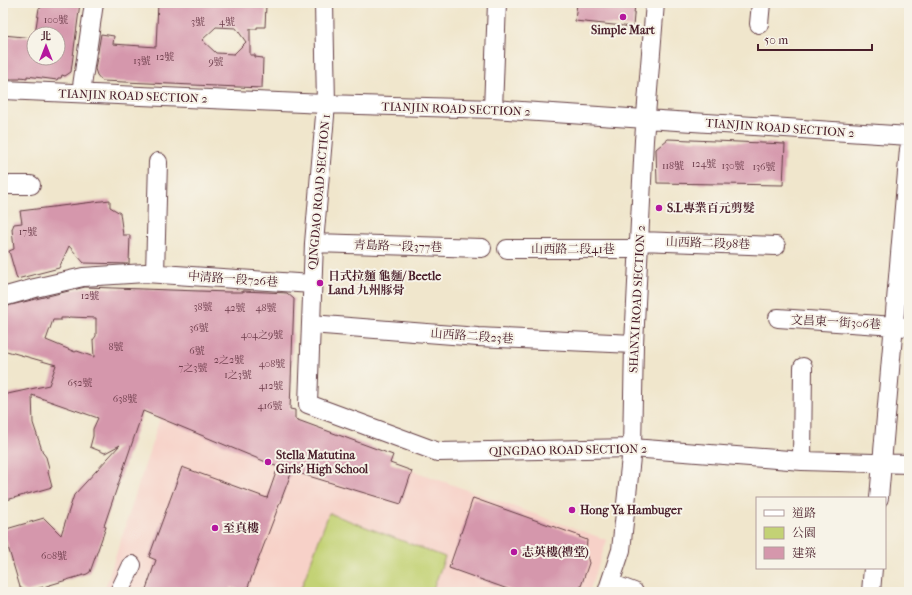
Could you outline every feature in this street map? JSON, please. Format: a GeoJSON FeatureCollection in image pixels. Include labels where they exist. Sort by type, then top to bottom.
{"type":"FeatureCollection","features":[{"type":"Feature","properties":{"kind":"street"},"geometry":{"type":"LineString","coordinates":[[82,93],[94,3]]}},
{"type":"Feature","properties":{"kind":"street","name":"QINGDAO ROAD SECTION 1"},"geometry":{"type":"LineString","coordinates":[[308,404],[314,243],[326,104],[324,3]]}},
{"type":"Feature","properties":{"kind":"street"},"geometry":{"type":"LineString","coordinates":[[493,109],[497,3]]}},
{"type":"Feature","properties":{"kind":"street","name":"SHANXI ROAD SECTION 2"},"geometry":{"type":"LineString","coordinates":[[609,588],[621,550],[632,448],[634,344],[645,119],[655,3]]}},
{"type":"Feature","properties":{"kind":"street"},"geometry":{"type":"LineString","coordinates":[[759,24],[761,3]]}},
{"type":"Feature","properties":{"kind":"street","name":"TIANJIN ROAD SECTION 2"},"geometry":{"type":"LineString","coordinates":[[3,90],[326,104],[493,109],[909,136]]}},
{"type":"Feature","properties":{"kind":"street"},"geometry":{"type":"LineString","coordinates":[[879,497],[882,463],[901,326],[909,150]]}},
{"type":"Feature","properties":{"kind":"street"},"geometry":{"type":"LineString","coordinates":[[155,273],[158,162]]}},
{"type":"Feature","properties":{"kind":"street"},"geometry":{"type":"LineString","coordinates":[[3,185],[31,185]]}},
{"type":"Feature","properties":{"kind":"street","name":"青島路一段377巷"},"geometry":{"type":"LineString","coordinates":[[314,243],[482,248]]}},
{"type":"Feature","properties":{"kind":"street","name":"山西路二段98巷"},"geometry":{"type":"LineString","coordinates":[[639,245],[776,246]]}},
{"type":"Feature","properties":{"kind":"street","name":"山西路二段41巷"},"geometry":{"type":"LineString","coordinates":[[507,249],[639,245]]}},
{"type":"Feature","properties":{"kind":"street","name":"中清路一段726巷"},"geometry":{"type":"LineString","coordinates":[[3,297],[83,277],[145,273],[312,284]]}},
{"type":"Feature","properties":{"kind":"street","name":"文昌東一街306巷"},"geometry":{"type":"LineString","coordinates":[[778,318],[901,326]]}},
{"type":"Feature","properties":{"kind":"street","name":"山西路二段23巷"},"geometry":{"type":"LineString","coordinates":[[311,324],[478,337],[634,344]]}},
{"type":"Feature","properties":{"kind":"street"},"geometry":{"type":"LineString","coordinates":[[802,461],[803,367]]}},
{"type":"Feature","properties":{"kind":"street","name":"QINGDAO ROAD SECTION 2"},"geometry":{"type":"LineString","coordinates":[[308,404],[438,452],[632,448],[802,461],[909,464]]}},
{"type":"Feature","properties":{"kind":"street"},"geometry":{"type":"LineString","coordinates":[[119,592],[132,565]]}},
{"type":"Feature","properties":{"kind":"street"},"geometry":{"type":"LineString","coordinates":[[872,592],[873,569]]}},
{"type":"Feature","properties":{"kind":"street"},"geometry":{"type":"LineString","coordinates":[[609,588],[634,592]]}},
{"type":"Feature","properties":{"kind":"shaded area","name":"Stella Matutina Girls' High School"},"geometry":{"type":"Polygon","coordinates":[[[171,384],[607,540],[589,592],[104,592],[171,384]]]}},
{"type":"Feature","properties":{"kind":"green space"},"geometry":{"type":"Polygon","coordinates":[[[329,513],[445,557],[432,592],[300,591],[329,513]]]}},
{"type":"Feature","properties":{"kind":"building"},"geometry":{"type":"Polygon","coordinates":[[[41,3],[80,3],[71,72],[65,76],[62,75],[61,78],[58,78],[57,80],[27,76],[27,78],[20,77],[20,79],[3,79],[3,35],[26,37],[26,66],[66,66],[66,26],[36,26],[39,8],[41,8],[41,3]]]}},
{"type":"Feature","properties":{"kind":"building"},"geometry":{"type":"Polygon","coordinates":[[[158,3],[258,3],[258,5],[266,5],[265,27],[250,29],[250,55],[263,58],[262,88],[102,81],[97,75],[95,69],[101,34],[114,36],[113,44],[156,47],[158,3]],[[216,27],[202,40],[216,53],[234,54],[246,42],[236,28],[216,27]]]}},
{"type":"Feature","properties":{"kind":"building"},"geometry":{"type":"Polygon","coordinates":[[[577,3],[635,3],[633,27],[575,21],[577,3]]]}},
{"type":"Feature","properties":{"kind":"building"},"geometry":{"type":"Polygon","coordinates":[[[668,139],[785,144],[783,185],[657,183],[656,149],[668,139]]]}},
{"type":"Feature","properties":{"kind":"building"},"geometry":{"type":"Polygon","coordinates":[[[110,200],[110,207],[120,213],[123,235],[130,235],[129,264],[84,263],[69,246],[59,268],[17,279],[9,251],[14,249],[12,229],[14,224],[22,223],[20,211],[110,200]]]}},
{"type":"Feature","properties":{"kind":"building"},"geometry":{"type":"Polygon","coordinates":[[[85,287],[287,293],[294,299],[290,409],[295,410],[295,419],[393,455],[390,463],[412,471],[401,504],[292,471],[246,592],[231,587],[230,592],[145,592],[156,560],[149,557],[182,467],[267,498],[278,467],[143,411],[90,572],[26,592],[20,587],[3,530],[44,518],[61,535],[74,495],[120,445],[105,453],[90,447],[93,429],[98,418],[32,395],[33,423],[43,453],[46,457],[52,487],[3,501],[3,395],[49,385],[56,365],[3,350],[3,307],[85,287]],[[69,317],[61,318],[61,320],[53,320],[46,340],[75,352],[77,351],[94,357],[93,340],[96,336],[96,318],[69,317]]]}},
{"type":"Feature","properties":{"kind":"building","name":"志英樓(禮堂)"},"geometry":{"type":"Polygon","coordinates":[[[473,498],[580,536],[579,537],[587,540],[586,552],[589,563],[579,592],[516,592],[449,568],[473,498]]]}},
{"type":"Feature","properties":{"kind":"place","name":"Simple Mart"},"geometry":{"type":"Point","coordinates":[623,17]}},
{"type":"Feature","properties":{"kind":"place","name":"S.L專業百元剪髮"},"geometry":{"type":"Point","coordinates":[659,208]}},
{"type":"Feature","properties":{"kind":"place","name":"日式拉麵 龜麵/ Beetle Land 九州豚骨"},"geometry":{"type":"Point","coordinates":[320,283]}},
{"type":"Feature","properties":{"kind":"place","name":"Stella Matutina Girls' High School"},"geometry":{"type":"Point","coordinates":[268,462]}},
{"type":"Feature","properties":{"kind":"place","name":"Hong Ya Hambuger"},"geometry":{"type":"Point","coordinates":[572,510]}},
{"type":"Feature","properties":{"kind":"place","name":"至真樓"},"geometry":{"type":"Point","coordinates":[215,528]}},
{"type":"Feature","properties":{"kind":"place","name":"志英樓(禮堂)"},"geometry":{"type":"Point","coordinates":[514,552]}}]}
